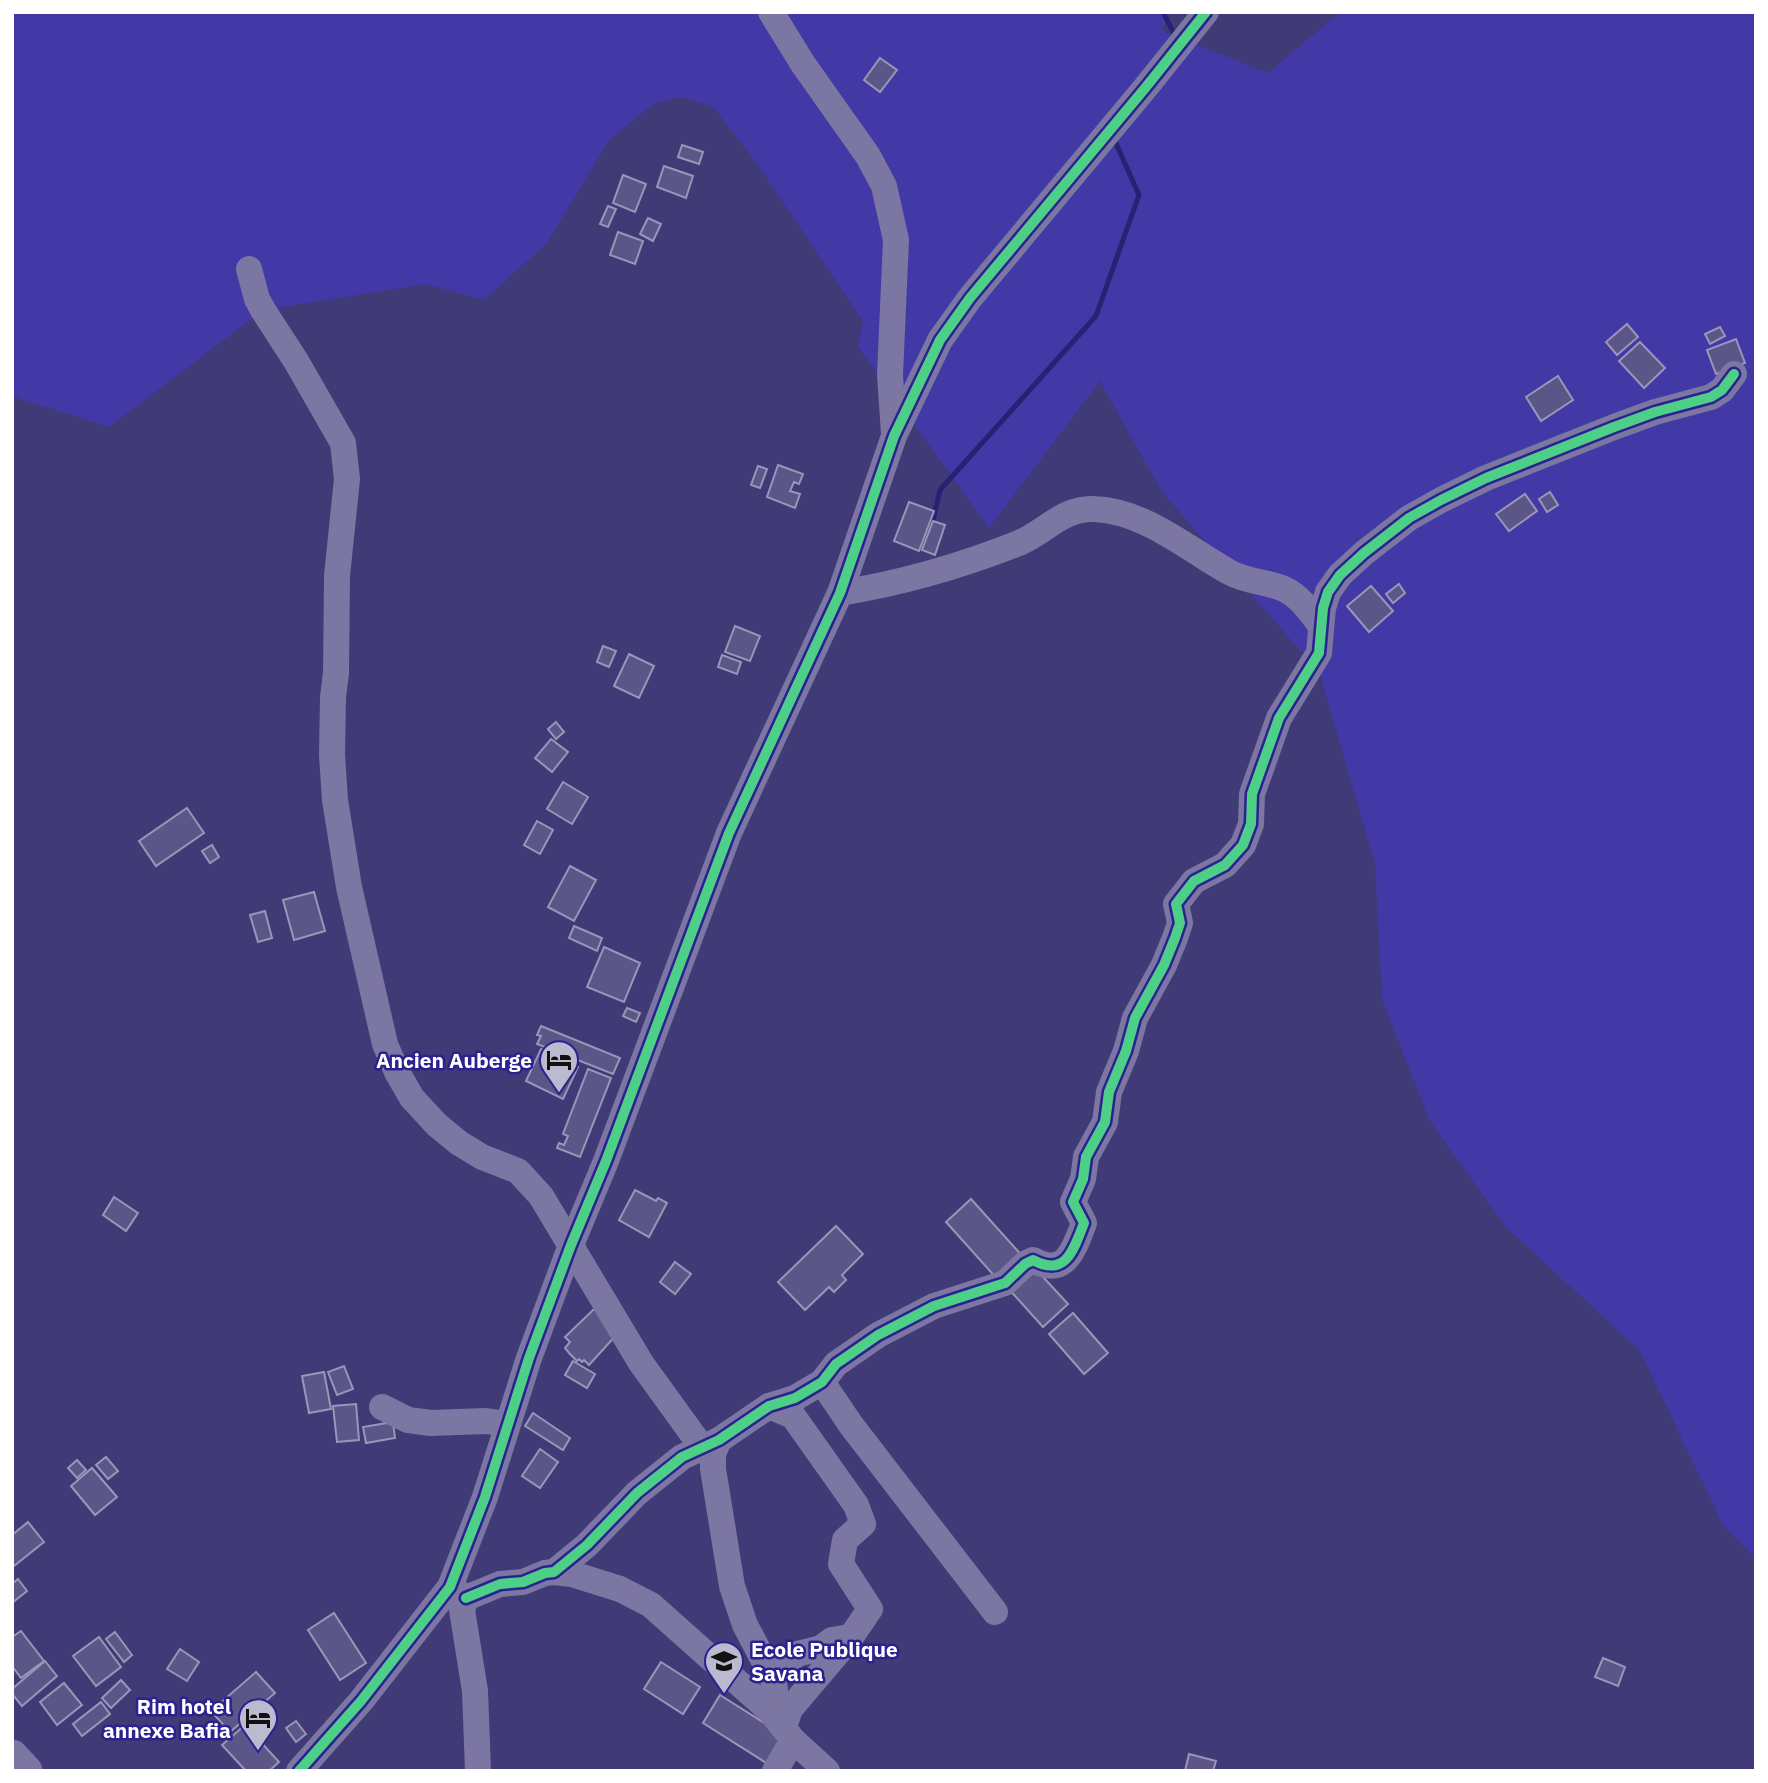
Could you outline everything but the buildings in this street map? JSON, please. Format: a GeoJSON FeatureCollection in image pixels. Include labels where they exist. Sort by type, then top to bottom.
{"type":"FeatureCollection","features":[{"type":"Feature","properties":{"kind":"main road"},"geometry":{"type":"LineString","coordinates":[[12,1756],[26,1771]]}},
{"type":"Feature","properties":{"kind":"street"},"geometry":{"type":"LineString","coordinates":[[771,12],[803,64],[868,156],[884,186],[895,240],[890,376],[894,436]]}},
{"type":"Feature","properties":{"kind":"street"},"geometry":{"type":"LineString","coordinates":[[299,1771],[458,1593],[507,1424],[570,1245],[606,1161],[729,833],[841,593],[894,436],[940,340],[970,298],[1139,97],[1206,12]]}},
{"type":"Feature","properties":{"kind":"street"},"geometry":{"type":"LineString","coordinates":[[249,269],[257,299],[343,443],[345,453],[347,479],[337,576],[337,653],[331,726],[335,800],[349,887],[385,1044],[412,1098],[437,1125],[482,1157],[518,1171],[541,1196],[647,1372],[710,1443],[732,1586],[745,1625],[772,1676],[782,1726]]}},
{"type":"Feature","properties":{"kind":"street"},"geometry":{"type":"LineString","coordinates":[[554,1572],[587,1545],[657,1476],[769,1406],[795,1398],[822,1382],[836,1364],[878,1335],[934,1306],[1005,1283],[1033,1260],[1047,1268],[1058,1266],[1072,1251],[1084,1223],[1073,1202],[1083,1179],[1086,1157],[1105,1122],[1109,1092],[1126,1051],[1135,1018],[1164,965],[1175,938],[1180,923],[1176,904],[1194,881],[1225,865],[1243,845],[1251,824],[1252,794],[1279,718],[1319,653],[1323,608],[1328,592],[1340,575],[1409,518],[1486,478],[1655,412],[1711,397],[1722,390],[1734,374]]}},
{"type":"Feature","properties":{"kind":"street"},"geometry":{"type":"LineString","coordinates":[[841,593],[944,570],[1018,543],[1065,515],[1094,508],[1133,518],[1174,538],[1230,573],[1286,590],[1298,598],[1321,626]]}},
{"type":"Feature","properties":{"kind":"street"},"geometry":{"type":"LineString","coordinates":[[822,1382],[850,1424],[995,1612]]}},
{"type":"Feature","properties":{"kind":"street"},"geometry":{"type":"LineString","coordinates":[[769,1406],[793,1416],[856,1505],[863,1524],[845,1540],[841,1564],[870,1609],[851,1637],[790,1709],[782,1726],[775,1771]]}},
{"type":"Feature","properties":{"kind":"street"},"geometry":{"type":"LineString","coordinates":[[382,1407],[408,1420],[430,1423],[486,1421],[507,1424]]}},
{"type":"Feature","properties":{"kind":"street"},"geometry":{"type":"LineString","coordinates":[[458,1593],[523,1582],[554,1572],[572,1574],[620,1589],[651,1605],[827,1771]]}},
{"type":"Feature","properties":{"kind":"street"},"geometry":{"type":"LineString","coordinates":[[458,1593],[475,1691],[478,1771]]}},
{"type":"Feature","properties":{"kind":"street"},"geometry":{"type":"LineString","coordinates":[[772,1676],[797,1654],[821,1648],[832,1640],[851,1637]]}},
{"type":"Feature","properties":{"kind":"shaded area"},"geometry":{"type":"Polygon","coordinates":[[[12,12],[1170,12],[1162,31],[1268,73],[1340,12],[1756,12],[1756,1559],[1723,1525],[1640,1351],[1506,1227],[1430,1121],[1382,999],[1375,863],[1319,672],[1162,492],[1100,381],[989,528],[858,346],[863,321],[753,158],[713,107],[683,97],[655,103],[609,140],[547,243],[484,300],[426,284],[263,310],[109,427],[21,399],[12,395],[12,12]]]}},
{"type":"Feature","properties":{"kind":"waterway"},"geometry":{"type":"LineString","coordinates":[[1163,12],[1175,36]]}},
{"type":"Feature","properties":{"kind":"waterway"},"geometry":{"type":"LineString","coordinates":[[933,521],[940,490],[1096,316],[1139,195],[1114,139]]}},
{"type":"Feature","properties":{"kind":"cycle path"},"geometry":{"type":"LineString","coordinates":[[299,1771],[361,1701],[450,1587],[485,1497],[529,1358],[729,833],[840,593],[894,436],[940,340],[970,298],[1206,12]]}},
{"type":"Feature","properties":{"kind":"cycle path"},"geometry":{"type":"LineString","coordinates":[[466,1598],[500,1584],[523,1582],[554,1572],[587,1545],[637,1493],[682,1457],[719,1440],[769,1406],[795,1398],[822,1382],[836,1364],[878,1335],[934,1306],[1005,1283],[1033,1260],[1044,1265],[1053,1265],[1067,1258],[1084,1223],[1073,1202],[1083,1179],[1086,1157],[1105,1122],[1109,1092],[1126,1051],[1135,1018],[1164,965],[1175,938],[1180,923],[1176,904],[1194,881],[1225,865],[1243,845],[1251,824],[1252,794],[1279,718],[1319,653],[1323,608],[1328,592],[1340,575],[1409,518],[1441,500],[1486,478],[1614,427],[1655,412],[1711,397],[1722,390],[1734,374]]}},
{"type":"Feature","properties":{"kind":"place","name":"Ancien Auberge"},"geometry":{"type":"Point","coordinates":[559,1094]}},
{"type":"Feature","properties":{"kind":"place","name":"Ecole Publique Savana"},"geometry":{"type":"Point","coordinates":[724,1695]}},
{"type":"Feature","properties":{"kind":"place","name":"Rim hotel annexe Bafia"},"geometry":{"type":"Point","coordinates":[258,1752]}}]}
